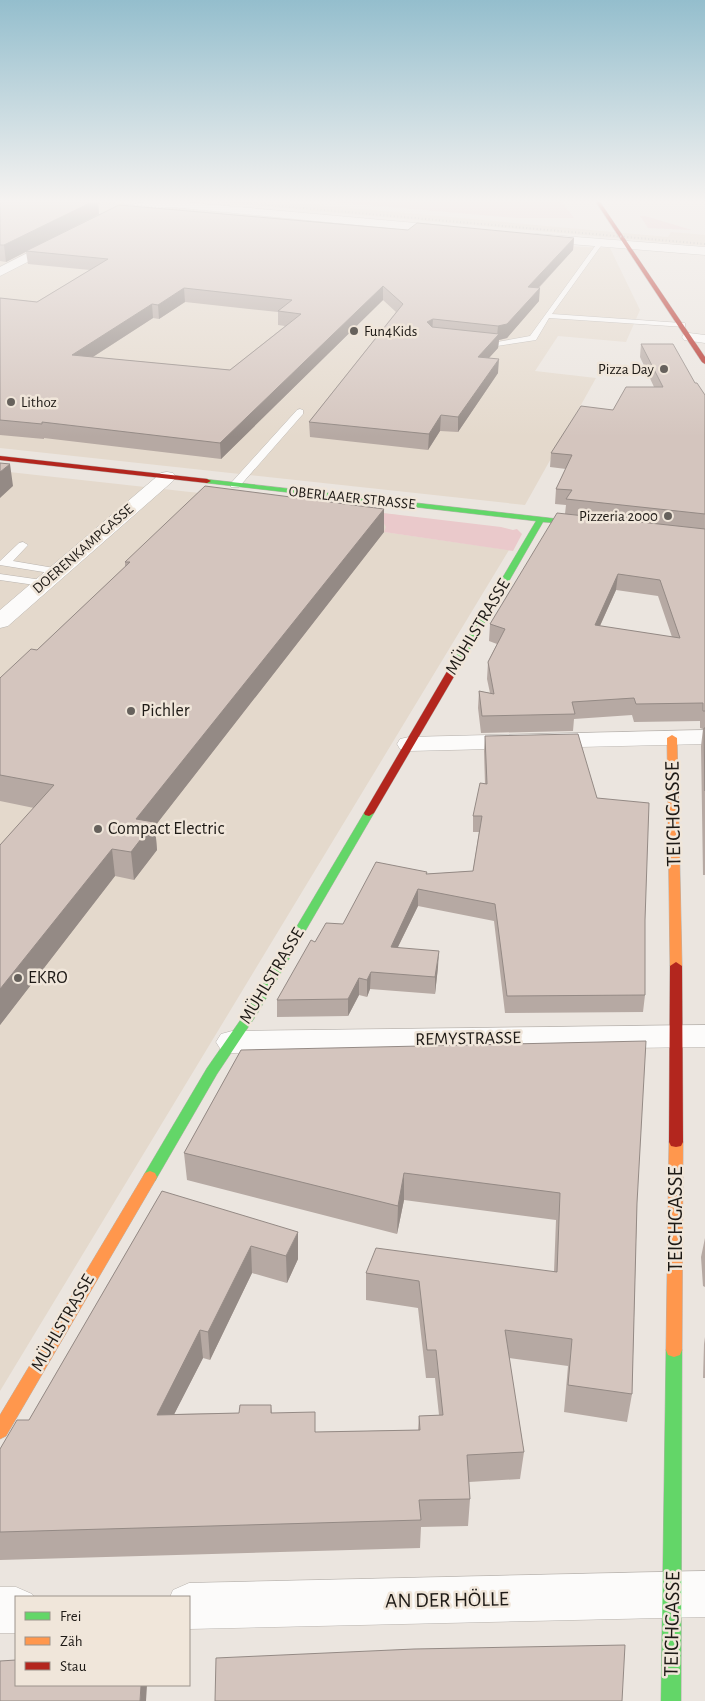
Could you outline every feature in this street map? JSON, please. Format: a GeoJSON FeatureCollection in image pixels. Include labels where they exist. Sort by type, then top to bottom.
{"type":"FeatureCollection","features":[{"type":"Feature","properties":{"kind":"street"},"geometry":{"type":"LineString","coordinates":[[651,278],[705,362]]}},
{"type":"Feature","properties":{"kind":"street"},"geometry":{"type":"LineString","coordinates":[[686,331],[705,339]]}},
{"type":"Feature","properties":{"kind":"street","name":"OBERLAAER STRASSE"},"geometry":{"type":"LineString","coordinates":[[0,458],[570,522]]}},
{"type":"Feature","properties":{"kind":"street","name":"DOERENKAMPGASSE"},"geometry":{"type":"LineString","coordinates":[[0,621],[167,477]]}},
{"type":"Feature","properties":{"kind":"street","name":"MÜHLSTRASSE"},"geometry":{"type":"LineString","coordinates":[[0,1430],[207,1079],[251,1014],[541,519]]}},
{"type":"Feature","properties":{"kind":"street"},"geometry":{"type":"LineString","coordinates":[[410,744],[705,737]]}},
{"type":"Feature","properties":{"kind":"street","name":"TEICHGASSE"},"geometry":{"type":"LineString","coordinates":[[671,1701],[689,1594],[691,1036],[672,738]]}},
{"type":"Feature","properties":{"kind":"street","name":"REMYSTRASSE"},"geometry":{"type":"LineString","coordinates":[[232,1042],[691,1036]]}},
{"type":"Feature","properties":{"kind":"street","name":"AN DER HÖLLE"},"geometry":{"type":"LineString","coordinates":[[190,1606],[689,1594]]}},
{"type":"Feature","properties":{"kind":"street"},"geometry":{"type":"LineString","coordinates":[[0,1610],[15,1610]]}},
{"type":"Feature","properties":{"kind":"lane"},"geometry":{"type":"LineString","coordinates":[[469,341],[497,344],[533,338],[574,278]]}},
{"type":"Feature","properties":{"kind":"lane"},"geometry":{"type":"LineString","coordinates":[[547,316],[686,331]]}},
{"type":"Feature","properties":{"kind":"lane"},"geometry":{"type":"LineString","coordinates":[[236,485],[300,412]]}},
{"type":"Feature","properties":{"kind":"lane"},"geometry":{"type":"LineString","coordinates":[[23,545],[4,563],[49,577]]}},
{"type":"Feature","properties":{"kind":"lane"},"geometry":{"type":"LineString","coordinates":[[0,577],[49,577]]}},
{"type":"Feature","properties":{"kind":"shaded area"},"geometry":{"type":"Polygon","coordinates":[[[0,278],[625,278],[640,310],[626,342],[558,336],[535,371],[596,378],[525,505],[0,448],[0,278]]]}},
{"type":"Feature","properties":{"kind":"shaded area"},"geometry":{"type":"Polygon","coordinates":[[[0,471],[398,515],[385,532],[509,550],[0,1391],[0,471]]]}},
{"type":"Feature","properties":{"kind":"shaded area"},"geometry":{"type":"Polygon","coordinates":[[[383,513],[517,529],[522,534],[513,551],[384,532],[386,527],[382,520],[383,513]]]}},
{"type":"Feature","properties":{"kind":"building"},"geometry":{"type":"Polygon","coordinates":[[[76,278],[536,278],[528,287],[540,288],[507,324],[498,326],[433,319],[427,322],[432,327],[499,334],[478,357],[499,359],[458,417],[441,415],[429,434],[309,422],[403,304],[383,286],[220,443],[42,422],[42,424],[0,420],[0,298],[37,302],[76,278]],[[184,288],[158,305],[152,304],[72,355],[230,370],[301,314],[278,311],[292,300],[184,288]]]}},
{"type":"Feature","properties":{"kind":"building"},"geometry":{"type":"Polygon","coordinates":[[[641,344],[673,344],[695,383],[697,383],[705,395],[705,514],[566,499],[572,490],[556,489],[572,455],[551,453],[581,406],[613,410],[626,387],[663,387],[641,344]]]}},
{"type":"Feature","properties":{"kind":"building"},"geometry":{"type":"Polygon","coordinates":[[[0,463],[10,464],[0,472],[0,463]]]}},
{"type":"Feature","properties":{"kind":"building"},"geometry":{"type":"Polygon","coordinates":[[[205,486],[384,509],[136,819],[154,822],[131,852],[112,849],[0,989],[0,845],[54,785],[0,775],[0,678],[31,649],[37,650],[130,562],[125,562],[205,486]]]}},
{"type":"Feature","properties":{"kind":"building"},"geometry":{"type":"Polygon","coordinates":[[[557,513],[705,529],[705,711],[703,711],[703,703],[636,704],[634,698],[572,702],[575,714],[482,716],[479,691],[494,694],[488,662],[505,629],[490,624],[557,513]],[[618,574],[595,625],[680,638],[660,580],[618,574]]]}},
{"type":"Feature","properties":{"kind":"building"},"geometry":{"type":"Polygon","coordinates":[[[704,728],[705,728],[705,791],[704,728]]]}},
{"type":"Feature","properties":{"kind":"building"},"geometry":{"type":"Polygon","coordinates":[[[578,734],[597,798],[649,803],[645,920],[645,995],[507,996],[495,904],[418,889],[391,947],[439,951],[435,977],[371,972],[367,980],[359,978],[348,999],[277,1000],[311,940],[315,942],[326,923],[343,924],[376,862],[427,872],[426,874],[473,871],[482,816],[473,816],[480,783],[487,784],[485,736],[578,734]]]}},
{"type":"Feature","properties":{"kind":"building"},"geometry":{"type":"Polygon","coordinates":[[[646,1041],[637,1203],[632,1394],[568,1385],[572,1339],[505,1330],[524,1452],[467,1455],[470,1499],[419,1500],[421,1520],[0,1532],[0,1449],[17,1420],[29,1420],[162,1191],[298,1232],[286,1256],[251,1246],[208,1332],[200,1330],[157,1415],[239,1413],[240,1405],[271,1405],[271,1413],[315,1412],[315,1432],[420,1430],[419,1416],[443,1415],[436,1350],[427,1350],[419,1281],[366,1273],[376,1248],[557,1272],[560,1193],[404,1173],[398,1206],[184,1153],[241,1050],[646,1041]]]}},
{"type":"Feature","properties":{"kind":"building"},"geometry":{"type":"Polygon","coordinates":[[[625,1645],[622,1701],[215,1701],[216,1658],[414,1649],[625,1645]]]}},
{"type":"Feature","properties":{"kind":"building"},"geometry":{"type":"Polygon","coordinates":[[[15,1660],[15,1686],[141,1686],[140,1701],[0,1701],[0,1661],[15,1660]]]}},
{"type":"Feature","properties":{"kind":"traffic: fast"},"geometry":{"type":"LineString","coordinates":[[207,481],[558,521]]}},
{"type":"Feature","properties":{"kind":"traffic: fast"},"geometry":{"type":"LineString","coordinates":[[454,668],[541,519]]}},
{"type":"Feature","properties":{"kind":"traffic: fast"},"geometry":{"type":"LineString","coordinates":[[150,1177],[212,1071],[251,1014],[369,813]]}},
{"type":"Feature","properties":{"kind":"traffic: fast"},"geometry":{"type":"LineString","coordinates":[[671,1701],[674,1350]]}},
{"type":"Feature","properties":{"kind":"traffic: slow"},"geometry":{"type":"LineString","coordinates":[[672,738],[676,966]]}},
{"type":"Feature","properties":{"kind":"traffic: slow"},"geometry":{"type":"LineString","coordinates":[[674,1350],[676,1142]]}},
{"type":"Feature","properties":{"kind":"traffic: slow"},"geometry":{"type":"LineString","coordinates":[[0,1431],[150,1177]]}},
{"type":"Feature","properties":{"kind":"traffic: jam"},"geometry":{"type":"LineString","coordinates":[[649,278],[705,362]]}},
{"type":"Feature","properties":{"kind":"traffic: jam"},"geometry":{"type":"LineString","coordinates":[[0,458],[207,481]]}},
{"type":"Feature","properties":{"kind":"traffic: jam"},"geometry":{"type":"LineString","coordinates":[[369,813],[454,668]]}},
{"type":"Feature","properties":{"kind":"traffic: jam"},"geometry":{"type":"LineString","coordinates":[[676,966],[676,1142]]}},
{"type":"Feature","properties":{"kind":"place","name":"Fun4Kids"},"geometry":{"type":"Point","coordinates":[354,331]}},
{"type":"Feature","properties":{"kind":"place","name":"Pizza Day"},"geometry":{"type":"Point","coordinates":[664,369]}},
{"type":"Feature","properties":{"kind":"place","name":"Lithoz"},"geometry":{"type":"Point","coordinates":[11,402]}},
{"type":"Feature","properties":{"kind":"place","name":"Pizzeria 2000"},"geometry":{"type":"Point","coordinates":[668,516]}},
{"type":"Feature","properties":{"kind":"place","name":"Pichler"},"geometry":{"type":"Point","coordinates":[131,711]}},
{"type":"Feature","properties":{"kind":"place","name":"Compact Electric"},"geometry":{"type":"Point","coordinates":[98,829]}},
{"type":"Feature","properties":{"kind":"place","name":"EKRO"},"geometry":{"type":"Point","coordinates":[18,978]}}]}
